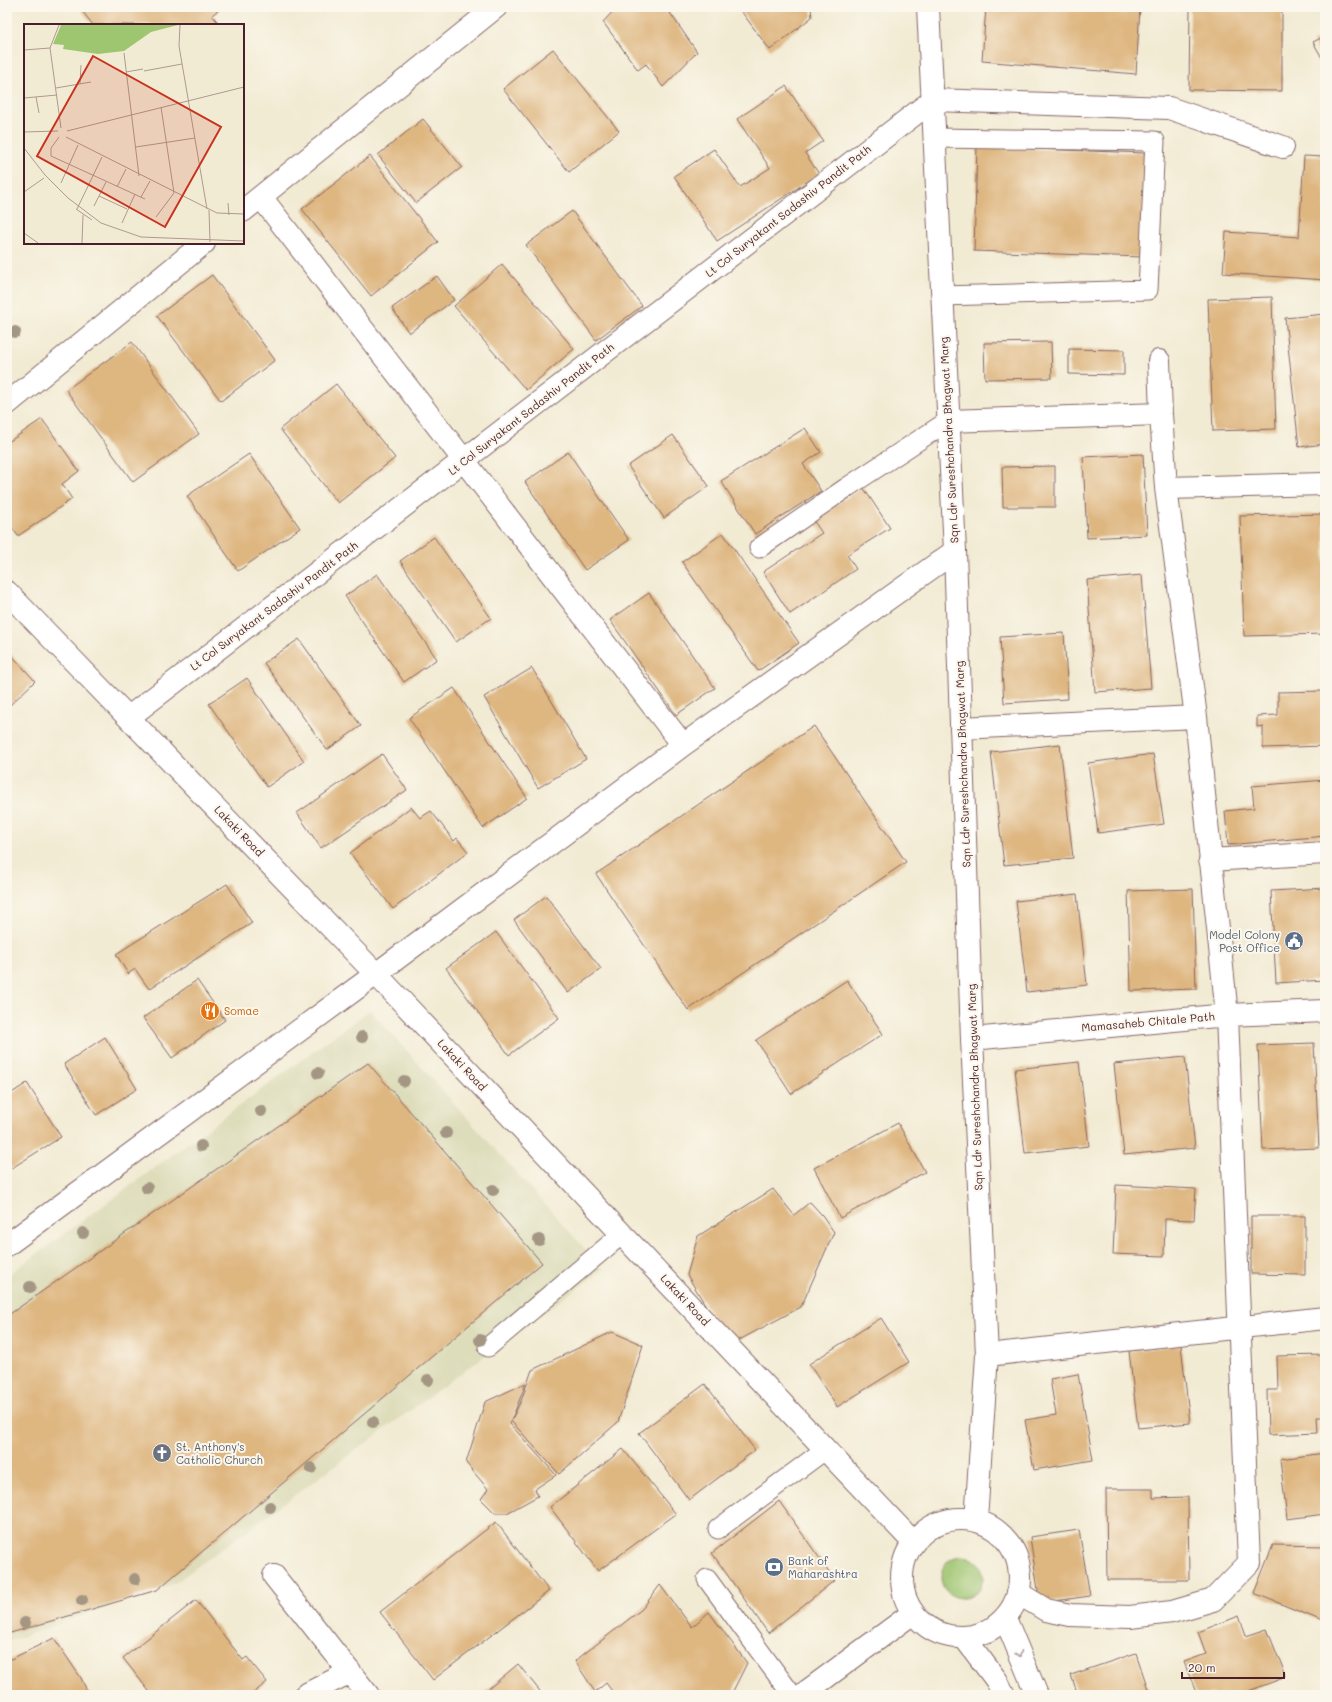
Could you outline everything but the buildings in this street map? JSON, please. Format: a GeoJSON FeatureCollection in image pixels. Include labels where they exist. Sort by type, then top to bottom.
{"type":"FeatureCollection","features":[{"type":"Feature","properties":{"kind":"street"},"geometry":{"type":"LineString","coordinates":[[244,210],[496,7]]}},
{"type":"Feature","properties":{"kind":"street","name":"Sqn Ldr Sureshchandra Bhagwat Marg"},"geometry":{"type":"LineString","coordinates":[[928,7],[955,551],[972,1039],[987,1355],[976,1520]]}},
{"type":"Feature","properties":{"kind":"street"},"geometry":{"type":"LineString","coordinates":[[933,100],[1169,108],[1283,147]]}},
{"type":"Feature","properties":{"kind":"street","name":"Lt Col Suryakant Sadashiv Pandit Path"},"geometry":{"type":"LineString","coordinates":[[129,717],[933,100]]}},
{"type":"Feature","properties":{"kind":"street"},"geometry":{"type":"LineString","coordinates":[[261,196],[683,745]]}},
{"type":"Feature","properties":{"kind":"street"},"geometry":{"type":"LineString","coordinates":[[7,404],[203,244]]}},
{"type":"Feature","properties":{"kind":"street"},"geometry":{"type":"LineString","coordinates":[[1018,1593],[1032,1603],[1046,1610],[1070,1616],[1130,1617],[1172,1612],[1213,1600],[1249,1563],[1227,1015],[1196,717],[1166,488],[1160,414],[1159,361]]}},
{"type":"Feature","properties":{"kind":"street"},"geometry":{"type":"LineString","coordinates":[[948,421],[1160,414]]}},
{"type":"Feature","properties":{"kind":"street"},"geometry":{"type":"LineString","coordinates":[[1166,488],[1325,484]]}},
{"type":"Feature","properties":{"kind":"street"},"geometry":{"type":"LineString","coordinates":[[7,1245],[376,974],[683,745],[955,551]]}},
{"type":"Feature","properties":{"kind":"street","name":"Lakaki Road"},"geometry":{"type":"LineString","coordinates":[[7,592],[376,974],[914,1542]]}},
{"type":"Feature","properties":{"kind":"street"},"geometry":{"type":"LineString","coordinates":[[961,728],[1196,717]]}},
{"type":"Feature","properties":{"kind":"street"},"geometry":{"type":"LineString","coordinates":[[1210,860],[1325,853]]}},
{"type":"Feature","properties":{"kind":"street","name":"Mamasaheb Chitale Path"},"geometry":{"type":"LineString","coordinates":[[972,1039],[1227,1015],[1325,1011]]}},
{"type":"Feature","properties":{"kind":"street"},"geometry":{"type":"LineString","coordinates":[[987,1355],[1325,1318]]}},
{"type":"Feature","properties":{"kind":"street"},"geometry":{"type":"LineString","coordinates":[[965,1518],[976,1520],[997,1531],[1012,1548],[1017,1558],[1020,1570],[1018,1593],[1014,1606],[1005,1618],[987,1632],[964,1637],[950,1636],[927,1626],[913,1613],[904,1593],[902,1572],[908,1551],[914,1542],[931,1527],[942,1521],[965,1518]]}},
{"type":"Feature","properties":{"kind":"street"},"geometry":{"type":"LineString","coordinates":[[274,1576],[368,1695]]}},
{"type":"Feature","properties":{"kind":"street"},"geometry":{"type":"LineString","coordinates":[[802,1695],[913,1613]]}},
{"type":"Feature","properties":{"kind":"street"},"geometry":{"type":"LineString","coordinates":[[1005,1618],[1037,1695]]}},
{"type":"Feature","properties":{"kind":"street"},"geometry":{"type":"LineString","coordinates":[[964,1637],[997,1681],[1004,1695]]}},
{"type":"Feature","properties":{"kind":"street"},"geometry":{"type":"LineString","coordinates":[[305,1695],[350,1672]]}},
{"type":"Feature","properties":{"kind":"lane"},"geometry":{"type":"LineString","coordinates":[[935,138],[1155,141],[1148,290],[942,296]]}},
{"type":"Feature","properties":{"kind":"lane"},"geometry":{"type":"LineString","coordinates":[[759,548],[846,488],[948,421]]}},
{"type":"Feature","properties":{"kind":"lane"},"geometry":{"type":"LineString","coordinates":[[488,1347],[622,1234]]}},
{"type":"Feature","properties":{"kind":"lane"},"geometry":{"type":"LineString","coordinates":[[718,1529],[826,1449]]}},
{"type":"Feature","properties":{"kind":"lane"},"geometry":{"type":"LineString","coordinates":[[707,1579],[792,1695]]}},
{"type":"Feature","properties":{"kind":"shaded area","name":"St. Anthony's Catholic Church"},"geometry":{"type":"Polygon","coordinates":[[[370,1010],[603,1269],[175,1583],[7,1642],[7,1276],[370,1010]]]}},
{"type":"Feature","properties":{"kind":"green space"},"geometry":{"type":"Polygon","coordinates":[[[958,1556],[966,1556],[974,1559],[980,1565],[983,1577],[980,1589],[974,1595],[966,1598],[958,1598],[950,1595],[944,1589],[941,1581],[941,1573],[944,1565],[950,1559],[958,1556]]]}},
{"type":"Feature","properties":{"kind":"place","name":"Model Colony Post Office"},"geometry":{"type":"Point","coordinates":[1294,941]}},
{"type":"Feature","properties":{"kind":"place","name":"Somae"},"geometry":{"type":"Point","coordinates":[210,1011]}},
{"type":"Feature","properties":{"kind":"place","name":"St. Anthony's Catholic Church"},"geometry":{"type":"Point","coordinates":[162,1453]}},
{"type":"Feature","properties":{"kind":"place","name":"Bank of Maharashtra"},"geometry":{"type":"Point","coordinates":[774,1567]}}]}
